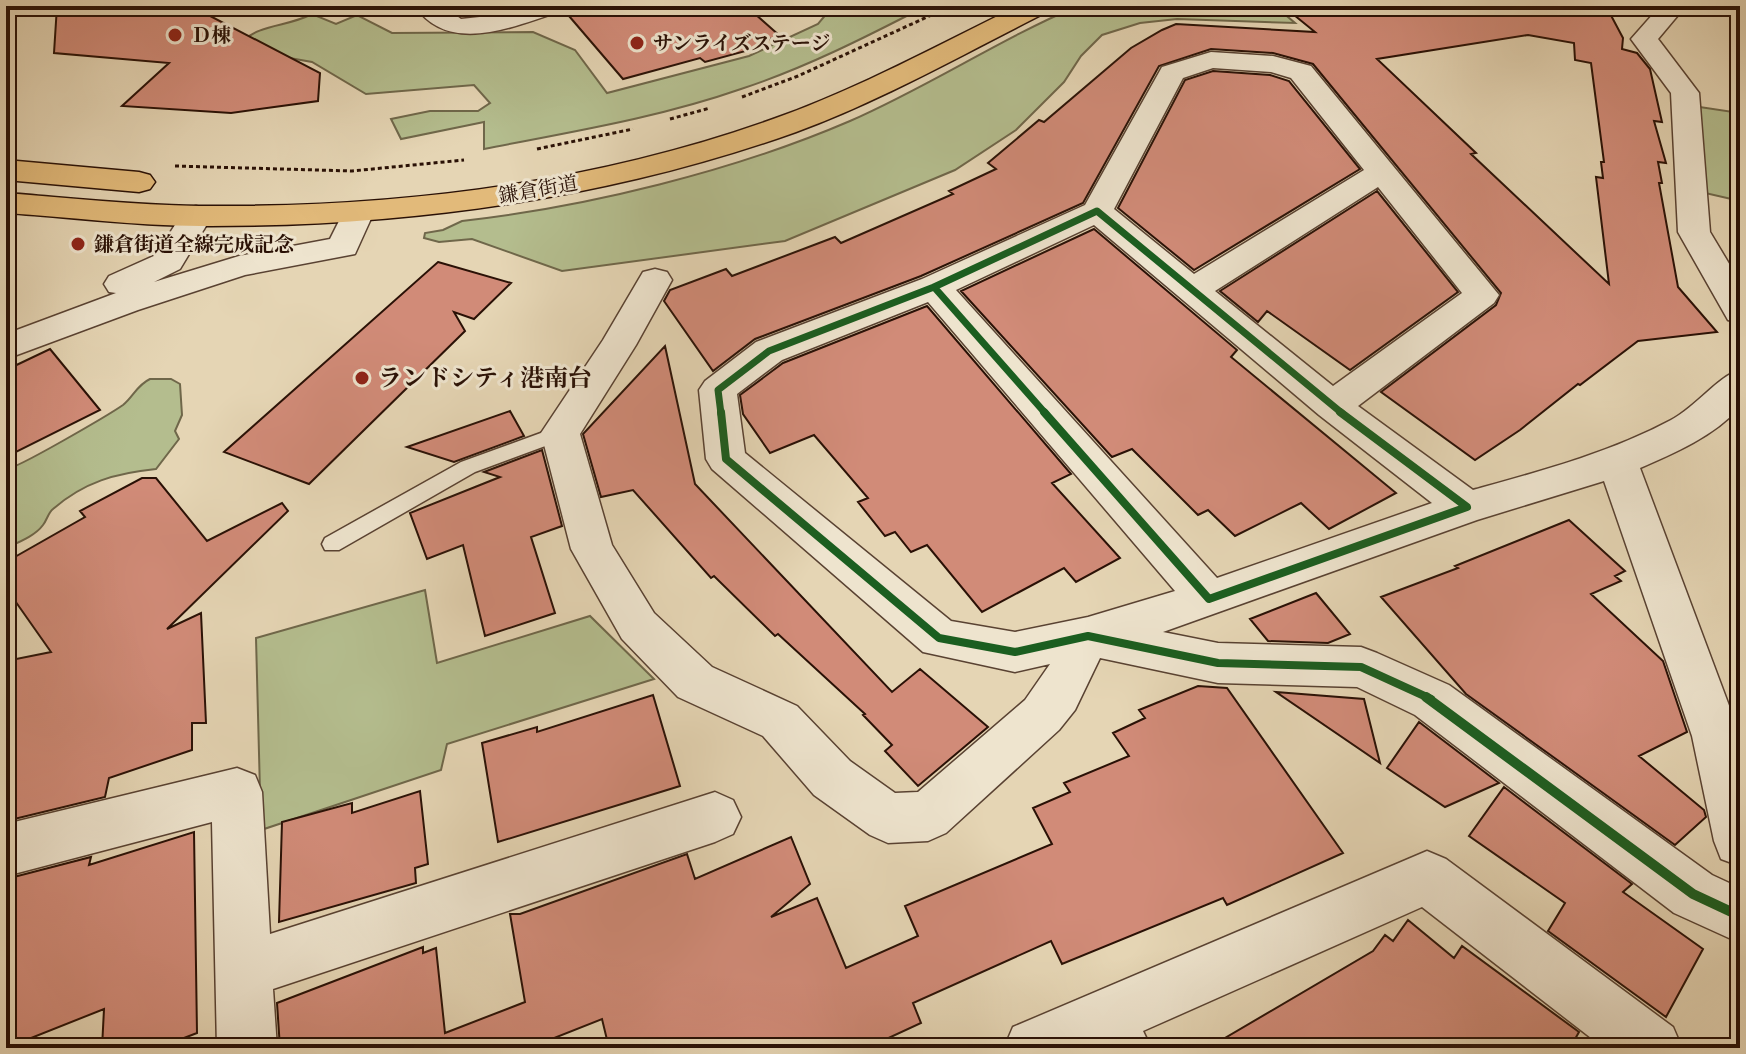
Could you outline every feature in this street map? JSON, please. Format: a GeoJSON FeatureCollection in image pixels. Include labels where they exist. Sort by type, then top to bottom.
{"type":"FeatureCollection","features":[{"type":"Feature","properties":{"kind":"main road","name":"鎌倉街道"},"geometry":{"type":"LineString","coordinates":[[6,203],[179,188],[381,187],[481,177],[626,150],[716,126],[817,90],[990,6]]}},
{"type":"Feature","properties":{"kind":"main road","name":"鎌倉街道"},"geometry":{"type":"LineString","coordinates":[[6,170],[179,188],[358,212],[411,209],[574,184],[722,147],[838,105],[1038,6]]}},
{"type":"Feature","properties":{"kind":"street"},"geometry":{"type":"LineString","coordinates":[[427,6],[456,27],[501,22],[552,6]]}},
{"type":"Feature","properties":{"kind":"street"},"geometry":{"type":"LineString","coordinates":[[1667,6],[1666,14],[1644,39],[1685,93],[1694,232],[1740,312]]}},
{"type":"Feature","properties":{"kind":"street"},"geometry":{"type":"LineString","coordinates":[[1332,406],[1482,295],[1301,72],[1273,64],[1211,60],[1172,73],[1097,211],[934,287],[769,351],[718,390],[726,459],[939,638],[1015,652],[1088,636],[1209,599],[1467,507],[1618,463],[1700,421],[1740,383]]}},
{"type":"Feature","properties":{"kind":"street"},"geometry":{"type":"LineString","coordinates":[[1190,291],[1382,172]]}},
{"type":"Feature","properties":{"kind":"street"},"geometry":{"type":"LineString","coordinates":[[6,347],[125,293],[168,262],[179,188]]}},
{"type":"Feature","properties":{"kind":"street"},"geometry":{"type":"LineString","coordinates":[[1097,211],[1332,406],[1467,507]]}},
{"type":"Feature","properties":{"kind":"street"},"geometry":{"type":"LineString","coordinates":[[6,325],[239,266],[343,247],[358,212]]}},
{"type":"Feature","properties":{"kind":"street"},"geometry":{"type":"LineString","coordinates":[[655,280],[618,345],[560,433],[592,549],[638,626],[695,682],[780,721],[832,778],[888,818],[928,816],[1042,715],[1058,695],[1088,636]]}},
{"type":"Feature","properties":{"kind":"street"},"geometry":{"type":"LineString","coordinates":[[934,287],[1209,599]]}},
{"type":"Feature","properties":{"kind":"street"},"geometry":{"type":"LineString","coordinates":[[1618,463],[1728,743],[1740,841]]}},
{"type":"Feature","properties":{"kind":"street"},"geometry":{"type":"LineString","coordinates":[[1088,636],[1218,663],[1361,667],[1432,700],[1693,894],[1740,916]]}},
{"type":"Feature","properties":{"kind":"street"},"geometry":{"type":"LineString","coordinates":[[6,850],[237,792],[247,1048]]}},
{"type":"Feature","properties":{"kind":"street"},"geometry":{"type":"LineString","coordinates":[[243,971],[715,817]]}},
{"type":"Feature","properties":{"kind":"street"},"geometry":{"type":"LineString","coordinates":[[1034,1048],[1113,1033],[1427,878],[1652,1048]]}},
{"type":"Feature","properties":{"kind":"lane"},"geometry":{"type":"LineString","coordinates":[[332,544],[468,467],[560,433]]}},
{"type":"Feature","properties":{"kind":"path"},"geometry":{"type":"LineString","coordinates":[[742,97],[798,76],[940,11]]}},
{"type":"Feature","properties":{"kind":"path"},"geometry":{"type":"LineString","coordinates":[[669,119],[713,107]]}},
{"type":"Feature","properties":{"kind":"path"},"geometry":{"type":"LineString","coordinates":[[527,151],[639,128]]}},
{"type":"Feature","properties":{"kind":"path"},"geometry":{"type":"LineString","coordinates":[[179,188],[469,160]]}},
{"type":"Feature","properties":{"kind":"path"},"geometry":{"type":"LineString","coordinates":[[1740,172],[1740,192]]}},
{"type":"Feature","properties":{"kind":"green space"},"geometry":{"type":"Polygon","coordinates":[[[833,6],[926,6],[812,62],[710,99],[614,124],[484,149],[484,122],[401,139],[391,119],[430,111],[478,111],[490,103],[474,85],[366,94],[312,62],[267,54],[238,44],[256,32],[312,14],[336,24],[357,15],[392,33],[533,32],[575,50],[607,93],[749,56],[818,24],[833,6]]]}},
{"type":"Feature","properties":{"kind":"green space"},"geometry":{"type":"Polygon","coordinates":[[[1078,6],[1275,6],[1295,23],[1177,19],[1140,23],[1102,35],[1081,56],[1064,82],[1016,130],[955,170],[785,241],[562,271],[472,239],[439,242],[424,238],[425,233],[443,230],[462,221],[609,196],[758,156],[879,108],[1020,33],[1078,6]]]}},
{"type":"Feature","properties":{"kind":"green space"},"geometry":{"type":"Polygon","coordinates":[[[1693,106],[1740,113],[1740,201],[1692,190],[1693,106]]]}},
{"type":"Feature","properties":{"kind":"green space"},"geometry":{"type":"Polygon","coordinates":[[[150,379],[171,379],[180,384],[182,415],[175,431],[179,439],[156,469],[114,476],[77,492],[53,509],[36,532],[6,548],[6,469],[44,452],[123,405],[150,379]]]}},
{"type":"Feature","properties":{"kind":"green space"},"geometry":{"type":"Polygon","coordinates":[[[425,590],[437,663],[590,616],[654,679],[447,744],[441,770],[261,830],[256,638],[425,590]]]}},
{"type":"Feature","properties":{"kind":"building"},"geometry":{"type":"Polygon","coordinates":[[[57,6],[191,6],[320,73],[318,101],[231,113],[122,106],[169,63],[54,53],[57,6]]]}},
{"type":"Feature","properties":{"kind":"building","name":"サンライズステージ"},"geometry":{"type":"Polygon","coordinates":[[[611,6],[746,6],[780,36],[763,41],[768,45],[705,62],[700,58],[623,79],[569,16],[611,6]]]}},
{"type":"Feature","properties":{"kind":"building"},"geometry":{"type":"Polygon","coordinates":[[[1283,6],[1606,6],[1623,38],[1622,49],[1637,53],[1650,69],[1662,122],[1654,121],[1666,163],[1658,162],[1662,183],[1659,183],[1678,287],[1717,332],[1638,341],[1475,460],[1381,392],[1496,305],[1501,293],[1313,64],[1273,53],[1211,49],[1159,66],[1083,203],[921,276],[755,339],[713,371],[664,301],[670,290],[726,269],[732,276],[835,237],[841,243],[953,194],[949,191],[996,169],[988,163],[1039,120],[1044,122],[1131,48],[1176,24],[1315,32],[1283,6]],[[1528,35],[1377,59],[1476,153],[1471,154],[1609,284],[1596,177],[1603,178],[1601,162],[1604,162],[1591,63],[1575,60],[1574,43],[1528,35]]]}},
{"type":"Feature","properties":{"kind":"building"},"geometry":{"type":"Polygon","coordinates":[[[1213,71],[1270,75],[1289,81],[1360,169],[1194,270],[1118,208],[1185,80],[1213,71]]]}},
{"type":"Feature","properties":{"kind":"building"},"geometry":{"type":"Polygon","coordinates":[[[1377,191],[1458,292],[1350,370],[1267,311],[1258,322],[1220,291],[1377,191]]]}},
{"type":"Feature","properties":{"kind":"building"},"geometry":{"type":"Polygon","coordinates":[[[1094,229],[1237,350],[1231,357],[1396,493],[1329,529],[1301,503],[1235,536],[1208,510],[1198,515],[1132,449],[1112,457],[961,291],[1094,229]]]}},
{"type":"Feature","properties":{"kind":"building","name":"ランドシティ港南台"},"geometry":{"type":"Polygon","coordinates":[[[438,262],[511,283],[474,319],[454,312],[465,331],[309,484],[224,452],[438,262]]]}},
{"type":"Feature","properties":{"kind":"building"},"geometry":{"type":"Polygon","coordinates":[[[927,306],[1071,474],[1052,483],[1120,558],[1076,582],[1064,568],[982,612],[927,545],[911,552],[895,532],[885,536],[858,502],[868,498],[814,435],[770,453],[743,414],[740,395],[783,363],[927,306]]]}},
{"type":"Feature","properties":{"kind":"building"},"geometry":{"type":"Polygon","coordinates":[[[665,346],[695,484],[892,692],[920,669],[988,727],[918,786],[885,751],[892,745],[865,714],[778,634],[775,636],[714,576],[711,578],[633,490],[601,497],[583,434],[665,346]]]}},
{"type":"Feature","properties":{"kind":"building"},"geometry":{"type":"Polygon","coordinates":[[[50,349],[100,410],[6,457],[6,370],[50,349]]]}},
{"type":"Feature","properties":{"kind":"building"},"geometry":{"type":"Polygon","coordinates":[[[510,411],[524,436],[454,462],[407,447],[510,411]]]}},
{"type":"Feature","properties":{"kind":"building"},"geometry":{"type":"Polygon","coordinates":[[[542,450],[562,526],[531,537],[555,613],[485,636],[463,545],[427,559],[410,513],[500,477],[484,472],[542,450]]]}},
{"type":"Feature","properties":{"kind":"building"},"geometry":{"type":"Polygon","coordinates":[[[142,478],[156,478],[207,541],[282,503],[288,511],[167,629],[201,613],[206,723],[192,723],[192,750],[109,778],[105,797],[6,821],[6,661],[51,652],[6,588],[6,562],[85,517],[80,511],[142,478]]]}},
{"type":"Feature","properties":{"kind":"building"},"geometry":{"type":"Polygon","coordinates":[[[1569,520],[1625,571],[1615,576],[1621,581],[1591,594],[1663,661],[1687,732],[1639,756],[1704,810],[1706,817],[1675,845],[1466,694],[1381,597],[1569,520]]]}},
{"type":"Feature","properties":{"kind":"building"},"geometry":{"type":"Polygon","coordinates":[[[1316,593],[1350,634],[1328,643],[1268,641],[1250,619],[1316,593]]]}},
{"type":"Feature","properties":{"kind":"building"},"geometry":{"type":"Polygon","coordinates":[[[1198,686],[1227,688],[1343,853],[1227,905],[1223,898],[1062,964],[1051,941],[913,1003],[921,1023],[867,1048],[609,1048],[602,1019],[529,1048],[280,1048],[277,1003],[423,947],[423,953],[436,948],[445,1033],[525,1002],[510,914],[520,914],[687,854],[695,879],[791,837],[810,884],[771,917],[817,898],[846,968],[918,936],[905,906],[1052,844],[1033,808],[1070,792],[1064,783],[1129,756],[1113,733],[1145,718],[1139,710],[1198,686]]]}},
{"type":"Feature","properties":{"kind":"building"},"geometry":{"type":"Polygon","coordinates":[[[1276,692],[1364,699],[1380,763],[1276,692]]]}},
{"type":"Feature","properties":{"kind":"building"},"geometry":{"type":"Polygon","coordinates":[[[653,695],[680,786],[498,842],[482,743],[537,727],[537,732],[653,695]]]}},
{"type":"Feature","properties":{"kind":"building"},"geometry":{"type":"Polygon","coordinates":[[[1419,722],[1499,783],[1445,807],[1387,768],[1419,722]]]}},
{"type":"Feature","properties":{"kind":"building"},"geometry":{"type":"Polygon","coordinates":[[[1504,787],[1632,884],[1623,892],[1703,949],[1666,1017],[1548,931],[1565,903],[1469,836],[1504,787]]]}},
{"type":"Feature","properties":{"kind":"building"},"geometry":{"type":"Polygon","coordinates":[[[420,791],[428,864],[415,868],[416,883],[279,922],[282,822],[352,803],[352,813],[420,791]]]}},
{"type":"Feature","properties":{"kind":"building"},"geometry":{"type":"Polygon","coordinates":[[[194,832],[197,1033],[158,1048],[102,1048],[104,1009],[6,1048],[6,879],[91,857],[89,865],[194,832]]]}},
{"type":"Feature","properties":{"kind":"building"},"geometry":{"type":"Polygon","coordinates":[[[1408,920],[1454,958],[1462,946],[1579,1032],[1570,1048],[1208,1048],[1373,951],[1385,935],[1393,941],[1408,920]]]}},
{"type":"Feature","properties":{"kind":"cycle path"},"geometry":{"type":"LineString","coordinates":[[934,287],[1209,599],[1467,507],[1332,406],[1097,211],[934,287],[769,351],[718,390],[726,459],[939,638],[1015,652],[1088,636],[1218,663],[1361,667],[1432,700],[1693,894],[1740,916]]}},
{"type":"Feature","properties":{"kind":"place","name":"Ｄ棟"},"geometry":{"type":"Point","coordinates":[175,35]}},
{"type":"Feature","properties":{"kind":"place","name":"サンライズステージ"},"geometry":{"type":"Point","coordinates":[637,43]}},
{"type":"Feature","properties":{"kind":"place","name":"鎌倉街道全線完成記念"},"geometry":{"type":"Point","coordinates":[78,244]}},
{"type":"Feature","properties":{"kind":"place","name":"ランドシティ港南台"},"geometry":{"type":"Point","coordinates":[362,378]}}]}
